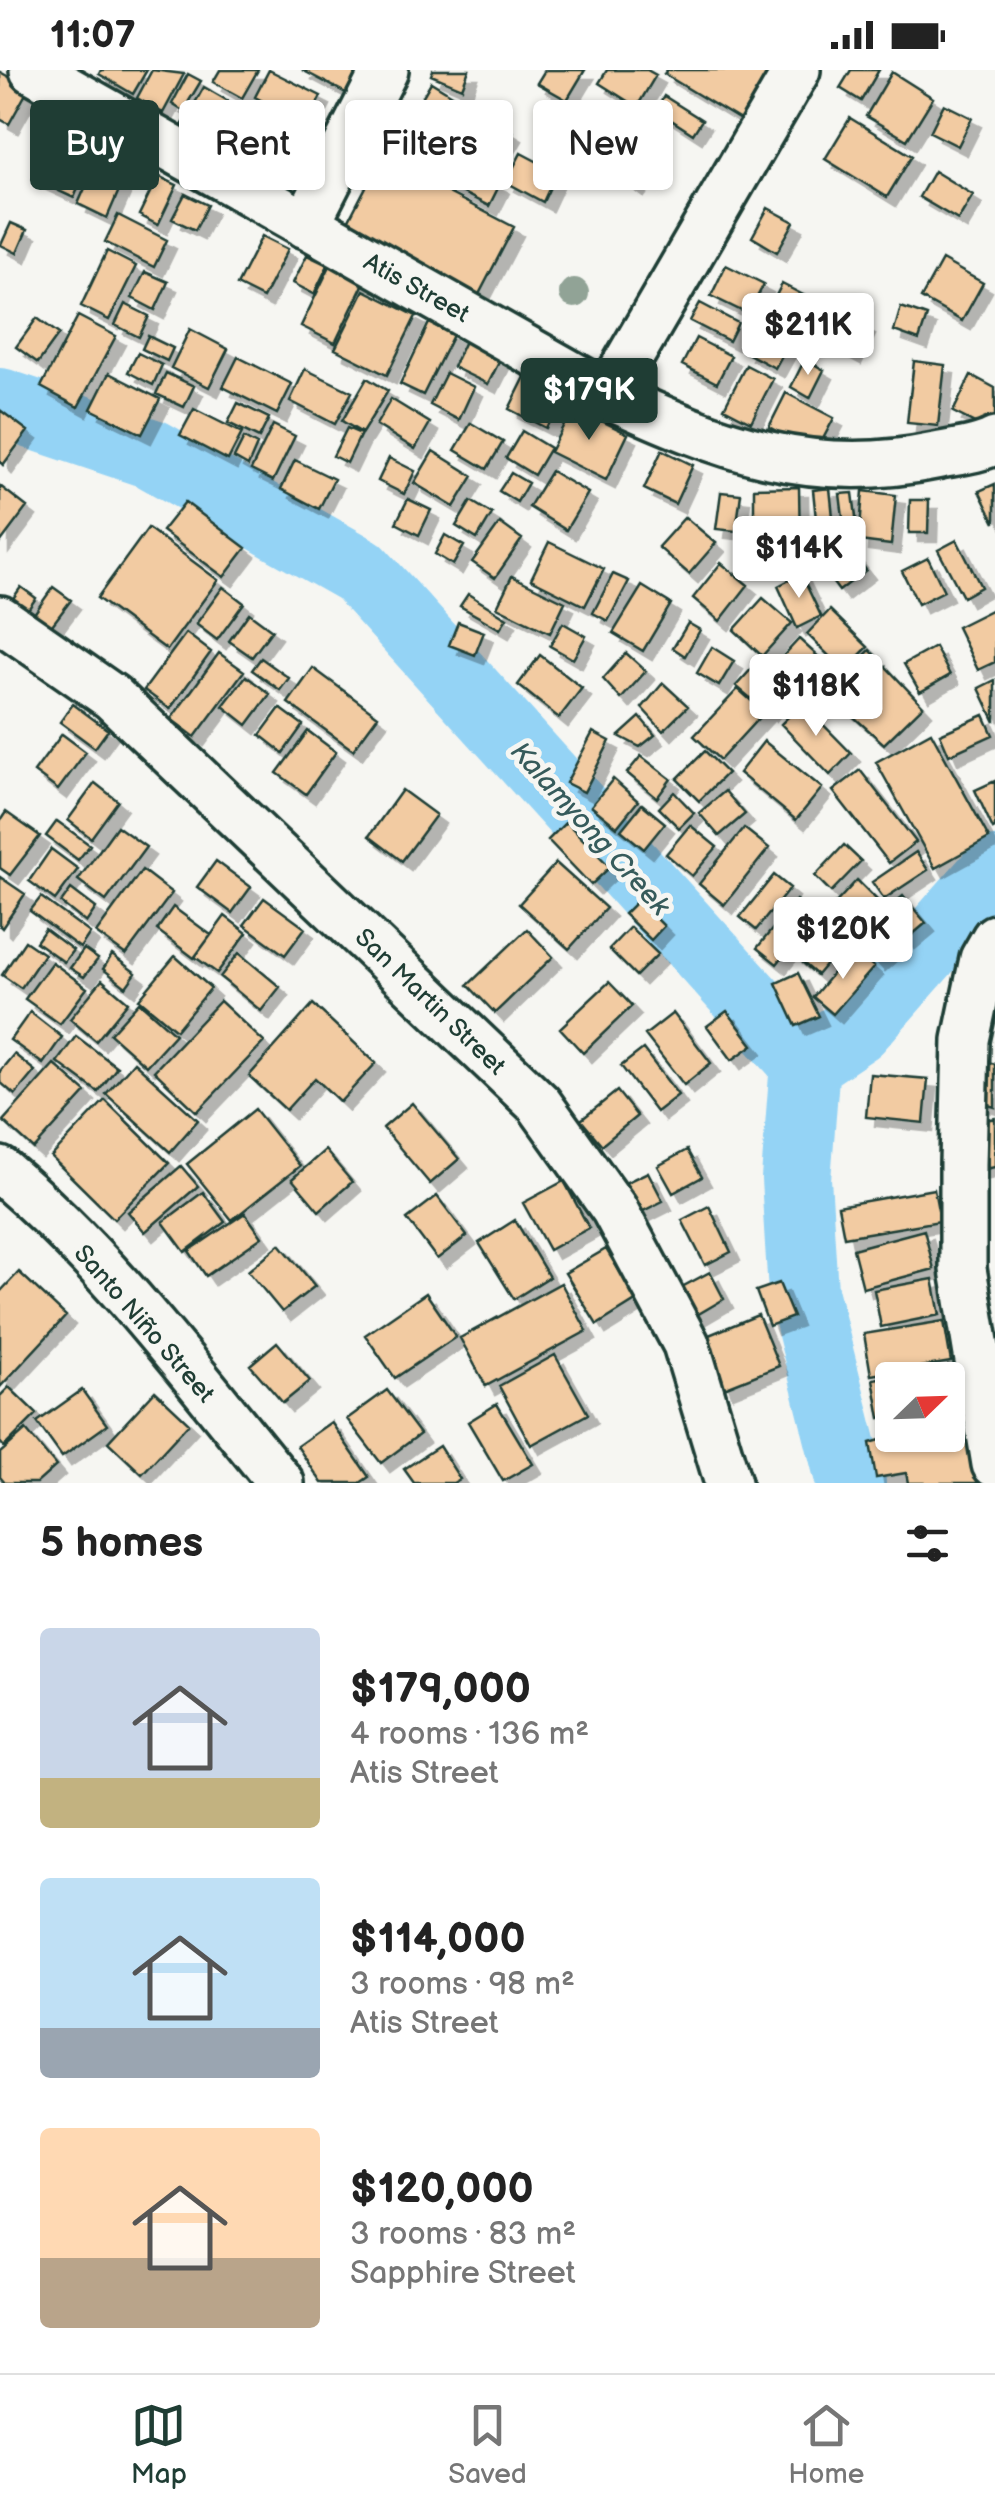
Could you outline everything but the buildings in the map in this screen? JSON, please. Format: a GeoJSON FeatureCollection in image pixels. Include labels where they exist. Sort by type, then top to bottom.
{"type":"FeatureCollection","features":[{"type":"Feature","properties":{"kind":"street","name":"Atis Street"},"geometry":{"type":"LineString","coordinates":[[33,70],[608,395],[687,431],[780,461],[900,464],[995,441]]}},
{"type":"Feature","properties":{"kind":"street"},"geometry":{"type":"LineString","coordinates":[[306,224],[385,70]]}},
{"type":"Feature","properties":{"kind":"street"},"geometry":{"type":"LineString","coordinates":[[608,395],[797,70]]}},
{"type":"Feature","properties":{"kind":"street","name":"San Martin Street"},"geometry":{"type":"LineString","coordinates":[[0,619],[112,697],[538,1104],[614,1210],[686,1344],[728,1483]]}},
{"type":"Feature","properties":{"kind":"street"},"geometry":{"type":"LineString","coordinates":[[995,938],[983,959],[966,1040],[995,1464]]}},
{"type":"Feature","properties":{"kind":"street","name":"Santo Niño Street"},"geometry":{"type":"LineString","coordinates":[[0,1170],[29,1194],[150,1324],[281,1483]]}},
{"type":"Feature","properties":{"kind":"waterway","name":"Kalamyong Creek"},"geometry":{"type":"LineString","coordinates":[[0,403],[152,454],[359,571],[805,1063],[796,1179],[803,1292],[851,1483]]}},
{"type":"Feature","properties":{"kind":"waterway"},"geometry":{"type":"LineString","coordinates":[[805,1063],[857,1028],[995,871]]}}]}
